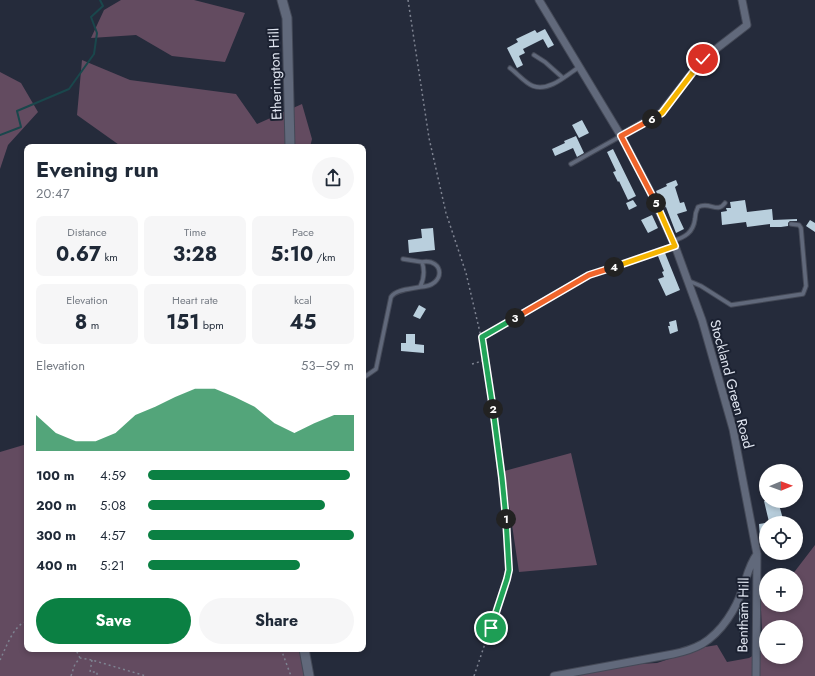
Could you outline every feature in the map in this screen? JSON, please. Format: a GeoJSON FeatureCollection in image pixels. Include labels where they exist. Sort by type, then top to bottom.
{"type":"FeatureCollection","features":[{"type":"Feature","properties":{"kind":"street","name":"Etherington Hill"},"geometry":{"type":"LineString","coordinates":[[282,0],[287,18],[290,144]]}},
{"type":"Feature","properties":{"kind":"street","name":"Stockland Green Road"},"geometry":{"type":"LineString","coordinates":[[539,0],[621,136],[649,189],[674,243],[702,320],[733,429],[757,554]]}},
{"type":"Feature","properties":{"kind":"street"},"geometry":{"type":"LineString","coordinates":[[621,136],[662,113],[703,59],[747,25],[742,0]]}},
{"type":"Feature","properties":{"kind":"street"},"geometry":{"type":"LineString","coordinates":[[554,676],[673,654],[703,643],[720,629],[736,606],[743,589],[750,563],[757,554]]}},
{"type":"Feature","properties":{"kind":"street","name":"Bentham Hill"},"geometry":{"type":"LineString","coordinates":[[756,676],[757,554]]}},
{"type":"Feature","properties":{"kind":"street"},"geometry":{"type":"LineString","coordinates":[[305,652],[309,676]]}},
{"type":"Feature","properties":{"kind":"lane"},"geometry":{"type":"LineString","coordinates":[[534,55],[545,62],[563,78]]}},
{"type":"Feature","properties":{"kind":"lane"},"geometry":{"type":"LineString","coordinates":[[510,68],[532,86],[541,87],[548,86],[579,67]]}},
{"type":"Feature","properties":{"kind":"lane"},"geometry":{"type":"LineString","coordinates":[[571,164],[621,136]]}},
{"type":"Feature","properties":{"kind":"lane"},"geometry":{"type":"LineString","coordinates":[[674,243],[689,234],[692,230],[698,206],[706,204],[717,208],[721,207],[724,203]]}},
{"type":"Feature","properties":{"kind":"lane"},"geometry":{"type":"LineString","coordinates":[[688,281],[701,286],[731,306],[803,294],[806,286],[801,228],[799,225],[791,224]]}},
{"type":"Feature","properties":{"kind":"lane"},"geometry":{"type":"LineString","coordinates":[[366,376],[376,369],[391,297],[393,294],[433,285],[437,282],[439,275],[435,264],[429,261],[422,262],[403,259]]}},
{"type":"Feature","properties":{"kind":"lane"},"geometry":{"type":"LineString","coordinates":[[420,287],[424,275],[422,262]]}},
{"type":"Feature","properties":{"kind":"path"},"geometry":{"type":"LineString","coordinates":[[408,0],[429,138],[446,213],[466,272],[482,337],[502,471],[509,570],[474,676]]}},
{"type":"Feature","properties":{"kind":"path"},"geometry":{"type":"LineString","coordinates":[[482,337],[589,275],[674,243]]}},
{"type":"Feature","properties":{"kind":"path"},"geometry":{"type":"LineString","coordinates":[[472,364],[486,360]]}},
{"type":"Feature","properties":{"kind":"path"},"geometry":{"type":"LineString","coordinates":[[0,660],[14,632],[21,623],[24,623]]}},
{"type":"Feature","properties":{"kind":"path"},"geometry":{"type":"LineString","coordinates":[[77,652],[80,658]]}},
{"type":"Feature","properties":{"kind":"path"},"geometry":{"type":"LineString","coordinates":[[282,652],[291,676]]}},
{"type":"Feature","properties":{"kind":"path"},"geometry":{"type":"LineString","coordinates":[[80,658],[92,660],[146,676]]}},
{"type":"Feature","properties":{"kind":"path"},"geometry":{"type":"LineString","coordinates":[[71,676],[75,664],[80,658]]}},
{"type":"Feature","properties":{"kind":"path"},"geometry":{"type":"LineString","coordinates":[[92,660],[90,672],[97,672],[97,676]]}},
{"type":"Feature","properties":{"kind":"shaded area"},"geometry":{"type":"Polygon","coordinates":[[[121,0],[194,0],[245,13],[225,62],[172,56],[136,35],[91,38],[104,10],[121,0]]]}},
{"type":"Feature","properties":{"kind":"shaded area"},"geometry":{"type":"Polygon","coordinates":[[[82,60],[130,80],[236,94],[257,124],[302,104],[312,139],[311,144],[118,144],[77,115],[82,60]]]}},
{"type":"Feature","properties":{"kind":"shaded area"},"geometry":{"type":"Polygon","coordinates":[[[0,72],[21,83],[38,112],[8,145],[0,169],[0,72]]]}},
{"type":"Feature","properties":{"kind":"shaded area"},"geometry":{"type":"Polygon","coordinates":[[[24,445],[24,652],[300,652],[305,676],[0,676],[0,452],[24,445]]]}},
{"type":"Feature","properties":{"kind":"shaded area"},"geometry":{"type":"Polygon","coordinates":[[[571,453],[597,565],[519,572],[504,471],[571,453]]]}},
{"type":"Feature","properties":{"kind":"shaded area"},"geometry":{"type":"Polygon","coordinates":[[[815,545],[815,676],[567,676],[602,666],[657,663],[705,647],[717,645],[727,662],[749,658],[759,652],[759,664],[803,664],[803,620],[762,620],[761,612],[803,612],[803,568],[797,568],[815,545]]]}},
{"type":"Feature","properties":{"kind":"building"},"geometry":{"type":"Polygon","coordinates":[[[545,29],[554,45],[548,48],[543,39],[523,49],[525,53],[519,56],[523,65],[517,68],[507,48],[518,42],[516,39],[535,30],[537,33],[545,29]]]}},
{"type":"Feature","properties":{"kind":"building"},"geometry":{"type":"Polygon","coordinates":[[[582,120],[589,133],[579,138],[572,125],[582,120]]]}},
{"type":"Feature","properties":{"kind":"building"},"geometry":{"type":"Polygon","coordinates":[[[576,136],[584,153],[577,157],[573,148],[555,156],[552,149],[565,143],[564,141],[576,136]]]}},
{"type":"Feature","properties":{"kind":"building"},"geometry":{"type":"Polygon","coordinates":[[[613,149],[636,196],[628,200],[613,172],[616,171],[607,152],[613,149]]]}},
{"type":"Feature","properties":{"kind":"building"},"geometry":{"type":"Polygon","coordinates":[[[676,180],[678,185],[675,187],[680,203],[684,202],[687,211],[677,214],[684,229],[676,233],[666,207],[663,208],[656,191],[667,186],[666,184],[676,180]]]}},
{"type":"Feature","properties":{"kind":"building"},"geometry":{"type":"Polygon","coordinates":[[[633,200],[637,206],[629,210],[626,203],[633,200]]]}},
{"type":"Feature","properties":{"kind":"building"},"geometry":{"type":"Polygon","coordinates":[[[745,200],[747,212],[772,209],[773,220],[797,219],[797,221],[790,221],[788,226],[781,227],[770,227],[770,224],[747,227],[746,222],[722,225],[721,212],[727,211],[726,208],[731,208],[730,202],[745,200]]]}},
{"type":"Feature","properties":{"kind":"building"},"geometry":{"type":"Polygon","coordinates":[[[652,215],[658,228],[648,233],[641,220],[652,215]]]}},
{"type":"Feature","properties":{"kind":"building"},"geometry":{"type":"Polygon","coordinates":[[[810,220],[815,223],[815,232],[806,226],[810,220]]]}},
{"type":"Feature","properties":{"kind":"building"},"geometry":{"type":"Polygon","coordinates":[[[433,228],[435,250],[409,253],[408,240],[422,238],[421,229],[433,228]]]}},
{"type":"Feature","properties":{"kind":"building"},"geometry":{"type":"Polygon","coordinates":[[[665,253],[680,290],[666,296],[658,279],[664,277],[662,272],[664,271],[658,256],[665,253]]]}},
{"type":"Feature","properties":{"kind":"building"},"geometry":{"type":"Polygon","coordinates":[[[419,305],[426,309],[420,319],[413,316],[419,305]]]}},
{"type":"Feature","properties":{"kind":"building"},"geometry":{"type":"Polygon","coordinates":[[[676,320],[678,331],[670,334],[668,326],[670,326],[669,322],[676,320]]]}},
{"type":"Feature","properties":{"kind":"building"},"geometry":{"type":"Polygon","coordinates":[[[406,334],[415,334],[415,344],[424,345],[424,353],[401,351],[401,343],[406,343],[406,334]]]}},
{"type":"Feature","properties":{"kind":"building"},"geometry":{"type":"Polygon","coordinates":[[[766,508],[780,508],[782,516],[768,516],[766,508]]]}},
{"type":"Feature","properties":{"kind":"building"},"geometry":{"type":"Polygon","coordinates":[[[739,609],[749,609],[749,639],[740,639],[739,609]]]}},
{"type":"Feature","properties":{"kind":"waterway"},"geometry":{"type":"LineString","coordinates":[[0,135],[21,127],[17,111],[69,89],[94,54],[97,33],[91,17],[103,6],[100,0]]}},
{"type":"Feature","properties":{"kind":"route"},"geometry":{"type":"LineString","coordinates":[[491,628],[507,579],[509,570],[509,556],[496,427],[482,337],[589,275],[675,246],[649,189],[621,136],[662,113],[703,59]]}}]}
